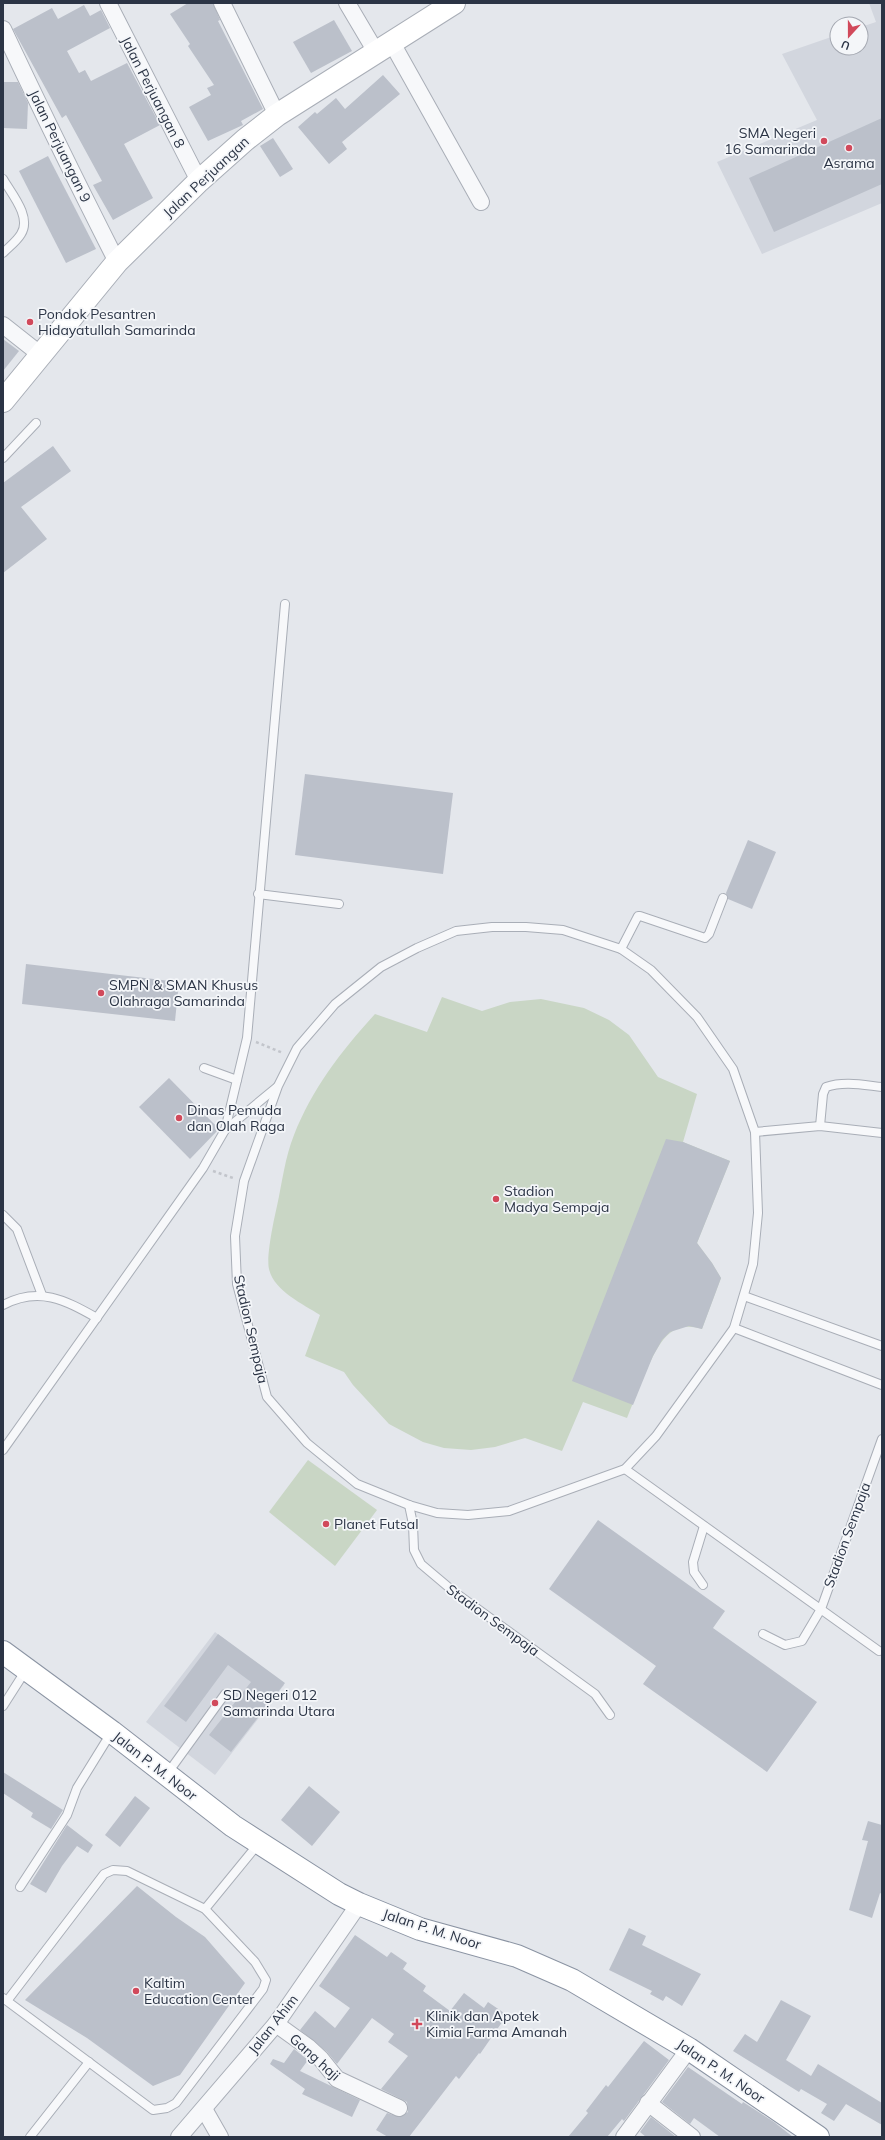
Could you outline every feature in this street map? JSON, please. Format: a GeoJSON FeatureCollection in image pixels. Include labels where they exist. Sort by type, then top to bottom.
{"type":"FeatureCollection","features":[{"type":"Feature","properties":{"kind":"main road","name":"Jalan Perjuangan"},"geometry":{"type":"LineString","coordinates":[[3,401],[117,262],[199,181],[245,140],[277,115],[454,3]]}},
{"type":"Feature","properties":{"kind":"main road","name":"Jalan P. M. Noor"},"geometry":{"type":"LineString","coordinates":[[3,1652],[112,1732],[233,1826],[339,1894],[359,1904],[420,1929],[517,1956],[572,1980],[689,2049],[818,2137]]}},
{"type":"Feature","properties":{"kind":"street","name":"Jalan Perjuangan 8"},"geometry":{"type":"LineString","coordinates":[[108,3],[199,181]]}},
{"type":"Feature","properties":{"kind":"street"},"geometry":{"type":"LineString","coordinates":[[222,3],[277,115]]}},
{"type":"Feature","properties":{"kind":"street"},"geometry":{"type":"LineString","coordinates":[[347,3],[384,47],[481,202]]}},
{"type":"Feature","properties":{"kind":"street","name":"Jalan Perjuangan 9"},"geometry":{"type":"LineString","coordinates":[[4,35],[32,88],[47,123],[117,262]]}},
{"type":"Feature","properties":{"kind":"street"},"geometry":{"type":"LineString","coordinates":[[3,325],[41,355]]}},
{"type":"Feature","properties":{"kind":"street","name":"Jalan Ahim"},"geometry":{"type":"LineString","coordinates":[[178,2137],[204,2109],[276,2024],[359,1904]]}},
{"type":"Feature","properties":{"kind":"street","name":"Gang haji"},"geometry":{"type":"LineString","coordinates":[[276,2024],[308,2047],[321,2059],[337,2079],[399,2108]]}},
{"type":"Feature","properties":{"kind":"street"},"geometry":{"type":"LineString","coordinates":[[624,2137],[689,2049]]}},
{"type":"Feature","properties":{"kind":"street"},"geometry":{"type":"LineString","coordinates":[[648,2103],[692,2137]]}},
{"type":"Feature","properties":{"kind":"street"},"geometry":{"type":"LineString","coordinates":[[204,2109],[220,2137]]}},
{"type":"Feature","properties":{"kind":"lane"},"geometry":{"type":"LineString","coordinates":[[3,179],[23,214],[24,224],[21,234],[3,252]]}},
{"type":"Feature","properties":{"kind":"lane"},"geometry":{"type":"LineString","coordinates":[[3,458],[36,423]]}},
{"type":"Feature","properties":{"kind":"lane"},"geometry":{"type":"LineString","coordinates":[[225,1130],[246,1038],[285,604]]}},
{"type":"Feature","properties":{"kind":"lane"},"geometry":{"type":"LineString","coordinates":[[258,894],[339,904]]}},
{"type":"Feature","properties":{"kind":"lane"},"geometry":{"type":"LineString","coordinates":[[620,949],[638,916],[705,938],[709,934],[722,898]]}},
{"type":"Feature","properties":{"kind":"lane","name":"Stadion Sempaja"},"geometry":{"type":"LineString","coordinates":[[526,926],[563,930],[620,949],[651,970],[697,1017],[733,1070],[754,1132],[758,1213],[753,1264],[734,1328],[656,1436],[625,1469],[509,1512],[468,1515],[437,1514],[409,1505],[357,1484],[307,1443],[267,1397],[237,1284],[235,1236],[244,1182],[278,1086],[293,1057],[297,1048],[335,1004],[381,967],[417,948],[456,931],[526,926]]}},
{"type":"Feature","properties":{"kind":"lane"},"geometry":{"type":"LineString","coordinates":[[204,1068],[237,1080]]}},
{"type":"Feature","properties":{"kind":"lane"},"geometry":{"type":"LineString","coordinates":[[820,1126],[823,1094],[826,1087],[834,1084],[882,1087]]}},
{"type":"Feature","properties":{"kind":"lane","name":"Stadion Sempaja"},"geometry":{"type":"LineString","coordinates":[[3,1450],[203,1168],[225,1130],[278,1086]]}},
{"type":"Feature","properties":{"kind":"lane"},"geometry":{"type":"LineString","coordinates":[[754,1132],[820,1126],[882,1133]]}},
{"type":"Feature","properties":{"kind":"lane"},"geometry":{"type":"LineString","coordinates":[[3,1215],[17,1229],[42,1294]]}},
{"type":"Feature","properties":{"kind":"lane"},"geometry":{"type":"LineString","coordinates":[[3,1305],[9,1302],[42,1294],[68,1302],[97,1318]]}},
{"type":"Feature","properties":{"kind":"lane"},"geometry":{"type":"LineString","coordinates":[[744,1296],[882,1346]]}},
{"type":"Feature","properties":{"kind":"lane"},"geometry":{"type":"LineString","coordinates":[[734,1328],[882,1385]]}},
{"type":"Feature","properties":{"kind":"lane","name":"Stadion Sempaja"},"geometry":{"type":"LineString","coordinates":[[763,1634],[785,1645],[802,1642],[820,1609],[882,1439]]}},
{"type":"Feature","properties":{"kind":"lane","name":"Stadion Sempaja"},"geometry":{"type":"LineString","coordinates":[[625,1469],[879,1651]]}},
{"type":"Feature","properties":{"kind":"lane","name":"Stadion Sempaja"},"geometry":{"type":"LineString","coordinates":[[409,1505],[413,1524],[414,1550],[422,1564],[453,1591],[595,1694],[610,1716]]}},
{"type":"Feature","properties":{"kind":"lane"},"geometry":{"type":"LineString","coordinates":[[703,1586],[694,1572],[693,1562],[704,1526]]}},
{"type":"Feature","properties":{"kind":"lane"},"geometry":{"type":"LineString","coordinates":[[3,1706],[27,1670]]}},
{"type":"Feature","properties":{"kind":"lane"},"geometry":{"type":"LineString","coordinates":[[166,1775],[225,1694]]}},
{"type":"Feature","properties":{"kind":"lane"},"geometry":{"type":"LineString","coordinates":[[20,1887],[68,1815],[77,1788],[112,1732]]}},
{"type":"Feature","properties":{"kind":"lane"},"geometry":{"type":"LineString","coordinates":[[205,1909],[260,1842]]}},
{"type":"Feature","properties":{"kind":"lane"},"geometry":{"type":"LineString","coordinates":[[113,1870],[127,1871],[205,1909],[255,1962],[266,1980],[258,1995],[176,2103],[167,2108],[153,2110],[5,2000],[104,1874],[113,1870]]}},
{"type":"Feature","properties":{"kind":"lane"},"geometry":{"type":"LineString","coordinates":[[30,2137],[89,2062]]}},
{"type":"Feature","properties":{"kind":"path"},"geometry":{"type":"LineString","coordinates":[[246,1038],[293,1057]]}},
{"type":"Feature","properties":{"kind":"path"},"geometry":{"type":"LineString","coordinates":[[203,1168],[244,1182]]}},
{"type":"Feature","properties":{"kind":"shaded area","name":"SMA Negeri 16 Samarinda"},"geometry":{"type":"Polygon","coordinates":[[[869,3],[882,3],[882,203],[762,254],[717,162],[817,120],[782,54],[829,38],[829,56],[869,56],[869,24],[876,22],[869,3]]]}},
{"type":"Feature","properties":{"kind":"shaded area","name":"SD Negeri 012 Samarinda Utara"},"geometry":{"type":"Polygon","coordinates":[[[215,1632],[284,1685],[215,1775],[146,1722],[215,1632]]]}},
{"type":"Feature","properties":{"kind":"green space","name":"Stadion Madya Sempaja"},"geometry":{"type":"Polygon","coordinates":[[[442,997],[482,1011],[510,1002],[541,999],[584,1008],[609,1020],[629,1035],[658,1077],[697,1094],[683,1142],[730,1161],[697,1243],[721,1278],[702,1329],[682,1327],[674,1330],[664,1339],[657,1348],[651,1360],[627,1418],[583,1402],[562,1451],[525,1438],[495,1447],[471,1450],[444,1448],[423,1442],[389,1424],[353,1385],[344,1372],[305,1356],[320,1315],[283,1290],[272,1277],[269,1269],[268,1263],[271,1238],[288,1152],[301,1118],[319,1086],[340,1056],[375,1014],[427,1032],[442,997]]]}},
{"type":"Feature","properties":{"kind":"green space","name":"Planet Futsal"},"geometry":{"type":"Polygon","coordinates":[[[308,1460],[377,1510],[335,1566],[269,1512],[308,1460]]]}},
{"type":"Feature","properties":{"kind":"building"},"geometry":{"type":"Polygon","coordinates":[[[188,3],[213,3],[220,20],[218,21],[263,109],[241,121],[243,125],[208,141],[189,107],[211,95],[207,88],[214,85],[188,46],[190,44],[170,14],[188,3]]]}},
{"type":"Feature","properties":{"kind":"building"},"geometry":{"type":"Polygon","coordinates":[[[84,5],[90,16],[101,10],[110,28],[67,51],[79,73],[85,70],[91,81],[127,63],[160,125],[124,144],[153,198],[113,220],[93,185],[102,181],[66,115],[62,118],[13,29],[52,8],[58,19],[84,5]]]}},
{"type":"Feature","properties":{"kind":"building"},"geometry":{"type":"Polygon","coordinates":[[[334,20],[352,51],[311,73],[293,42],[334,20]]]}},
{"type":"Feature","properties":{"kind":"building"},"geometry":{"type":"Polygon","coordinates":[[[383,75],[400,94],[342,142],[347,149],[329,164],[298,127],[315,112],[317,114],[336,98],[345,109],[383,75]]]}},
{"type":"Feature","properties":{"kind":"building"},"geometry":{"type":"Polygon","coordinates":[[[3,82],[18,82],[28,103],[27,129],[3,128],[3,82]]]}},
{"type":"Feature","properties":{"kind":"building","name":"Asrama"},"geometry":{"type":"Polygon","coordinates":[[[882,118],[882,184],[774,232],[749,178],[882,118]]]}},
{"type":"Feature","properties":{"kind":"building"},"geometry":{"type":"Polygon","coordinates":[[[273,138],[293,169],[280,177],[260,146],[273,138]]]}},
{"type":"Feature","properties":{"kind":"building"},"geometry":{"type":"Polygon","coordinates":[[[48,156],[96,249],[66,263],[19,171],[48,156]]]}},
{"type":"Feature","properties":{"kind":"building"},"geometry":{"type":"Polygon","coordinates":[[[3,339],[19,351],[3,371],[3,339]]]}},
{"type":"Feature","properties":{"kind":"building"},"geometry":{"type":"Polygon","coordinates":[[[53,446],[71,471],[21,507],[47,539],[3,573],[3,483],[53,446]]]}},
{"type":"Feature","properties":{"kind":"building"},"geometry":{"type":"Polygon","coordinates":[[[305,774],[453,793],[443,874],[295,855],[305,774]]]}},
{"type":"Feature","properties":{"kind":"building"},"geometry":{"type":"Polygon","coordinates":[[[748,840],[776,852],[752,909],[728,899],[726,893],[748,840]]]}},
{"type":"Feature","properties":{"kind":"building","name":"SMPN & SMAN Khusus Olahraga Samarinda"},"geometry":{"type":"Polygon","coordinates":[[[26,964],[179,982],[175,1021],[22,1004],[26,964]]]}},
{"type":"Feature","properties":{"kind":"building","name":"Dinas Pemuda dan Olah Raga"},"geometry":{"type":"Polygon","coordinates":[[[169,1078],[219,1129],[190,1159],[139,1107],[169,1078]]]}},
{"type":"Feature","properties":{"kind":"building"},"geometry":{"type":"Polygon","coordinates":[[[666,1139],[683,1142],[730,1161],[697,1243],[721,1278],[702,1329],[689,1326],[670,1332],[662,1340],[653,1356],[633,1405],[572,1381],[666,1139]]]}},
{"type":"Feature","properties":{"kind":"building"},"geometry":{"type":"Polygon","coordinates":[[[598,1520],[725,1611],[713,1628],[817,1702],[767,1772],[643,1684],[656,1666],[549,1589],[598,1520]]]}},
{"type":"Feature","properties":{"kind":"building"},"geometry":{"type":"Polygon","coordinates":[[[218,1634],[285,1683],[231,1752],[209,1735],[251,1682],[228,1665],[186,1722],[164,1706],[218,1634]]]}},
{"type":"Feature","properties":{"kind":"building"},"geometry":{"type":"Polygon","coordinates":[[[3,1772],[63,1810],[51,1829],[31,1817],[33,1813],[3,1793],[3,1772]]]}},
{"type":"Feature","properties":{"kind":"building"},"geometry":{"type":"Polygon","coordinates":[[[309,1786],[340,1812],[312,1846],[281,1820],[309,1786]]]}},
{"type":"Feature","properties":{"kind":"building"},"geometry":{"type":"Polygon","coordinates":[[[135,1796],[150,1808],[120,1847],[105,1835],[135,1796]]]}},
{"type":"Feature","properties":{"kind":"building"},"geometry":{"type":"Polygon","coordinates":[[[868,1821],[882,1825],[882,1894],[880,1893],[872,1918],[849,1910],[868,1841],[862,1840],[868,1821]]]}},
{"type":"Feature","properties":{"kind":"building"},"geometry":{"type":"Polygon","coordinates":[[[67,1825],[93,1845],[88,1853],[77,1846],[62,1866],[46,1893],[30,1884],[67,1825]]]}},
{"type":"Feature","properties":{"kind":"building","name":"Kaltim Education Center"},"geometry":{"type":"Polygon","coordinates":[[[137,1886],[176,1917],[205,1937],[245,1983],[180,2075],[153,2086],[87,2038],[25,2000],[137,1886]]]}},
{"type":"Feature","properties":{"kind":"building"},"geometry":{"type":"Polygon","coordinates":[[[629,1928],[646,1936],[642,1945],[701,1974],[682,2006],[666,1996],[663,2001],[650,1994],[652,1991],[609,1970],[629,1928]]]}},
{"type":"Feature","properties":{"kind":"building"},"geometry":{"type":"Polygon","coordinates":[[[355,1935],[387,1957],[391,1952],[407,1963],[403,1969],[426,1986],[423,1991],[450,2011],[464,1993],[484,2008],[488,2002],[507,2015],[480,2054],[479,2053],[459,2079],[456,2076],[409,2137],[388,2137],[376,2130],[387,2113],[399,2117],[408,2112],[407,2102],[381,2089],[408,2056],[388,2042],[394,2034],[372,2018],[337,2064],[327,2052],[300,2030],[315,2011],[335,2028],[350,2008],[319,1986],[355,1935]]]}},
{"type":"Feature","properties":{"kind":"building"},"geometry":{"type":"Polygon","coordinates":[[[781,2000],[811,2016],[786,2060],[811,2076],[818,2064],[882,2103],[882,2125],[846,2104],[834,2121],[821,2113],[827,2104],[801,2089],[799,2092],[733,2051],[745,2034],[757,2042],[781,2000]]]}},
{"type":"Feature","properties":{"kind":"building"},"geometry":{"type":"Polygon","coordinates":[[[644,2041],[669,2060],[624,2121],[622,2119],[607,2137],[568,2137],[588,2113],[586,2111],[606,2085],[608,2087],[644,2041]]]}},
{"type":"Feature","properties":{"kind":"building"},"geometry":{"type":"Polygon","coordinates":[[[294,2049],[308,2060],[300,2071],[360,2100],[352,2117],[302,2094],[305,2089],[270,2064],[273,2059],[284,2063],[294,2049]]]}},
{"type":"Feature","properties":{"kind":"building"},"geometry":{"type":"Polygon","coordinates":[[[688,2067],[742,2104],[743,2102],[774,2122],[793,2137],[720,2137],[694,2118],[690,2124],[662,2102],[688,2067]]]}},
{"type":"Feature","properties":{"kind":"building"},"geometry":{"type":"Polygon","coordinates":[[[651,2117],[676,2137],[646,2137],[640,2132],[651,2117]]]}},
{"type":"Feature","properties":{"kind":"place","name":"SMA Negeri 16 Samarinda"},"geometry":{"type":"Point","coordinates":[824,141]}},
{"type":"Feature","properties":{"kind":"place","name":"Asrama"},"geometry":{"type":"Point","coordinates":[849,148]}},
{"type":"Feature","properties":{"kind":"place","name":"Pondok Pesantren Hidayatullah Samarinda"},"geometry":{"type":"Point","coordinates":[30,322]}},
{"type":"Feature","properties":{"kind":"place","name":"SMPN & SMAN Khusus Olahraga Samarinda"},"geometry":{"type":"Point","coordinates":[101,993]}},
{"type":"Feature","properties":{"kind":"place","name":"Dinas Pemuda dan Olah Raga"},"geometry":{"type":"Point","coordinates":[179,1118]}},
{"type":"Feature","properties":{"kind":"place","name":"Stadion Madya Sempaja"},"geometry":{"type":"Point","coordinates":[496,1199]}},
{"type":"Feature","properties":{"kind":"place","name":"Planet Futsal"},"geometry":{"type":"Point","coordinates":[326,1524]}},
{"type":"Feature","properties":{"kind":"place","name":"SD Negeri 012 Samarinda Utara"},"geometry":{"type":"Point","coordinates":[215,1703]}},
{"type":"Feature","properties":{"kind":"place","name":"Kaltim Education Center"},"geometry":{"type":"Point","coordinates":[136,1991]}},
{"type":"Feature","properties":{"kind":"place","name":"Klinik dan Apotek Kimia Farma Amanah"},"geometry":{"type":"Point","coordinates":[417,2024]}}]}
